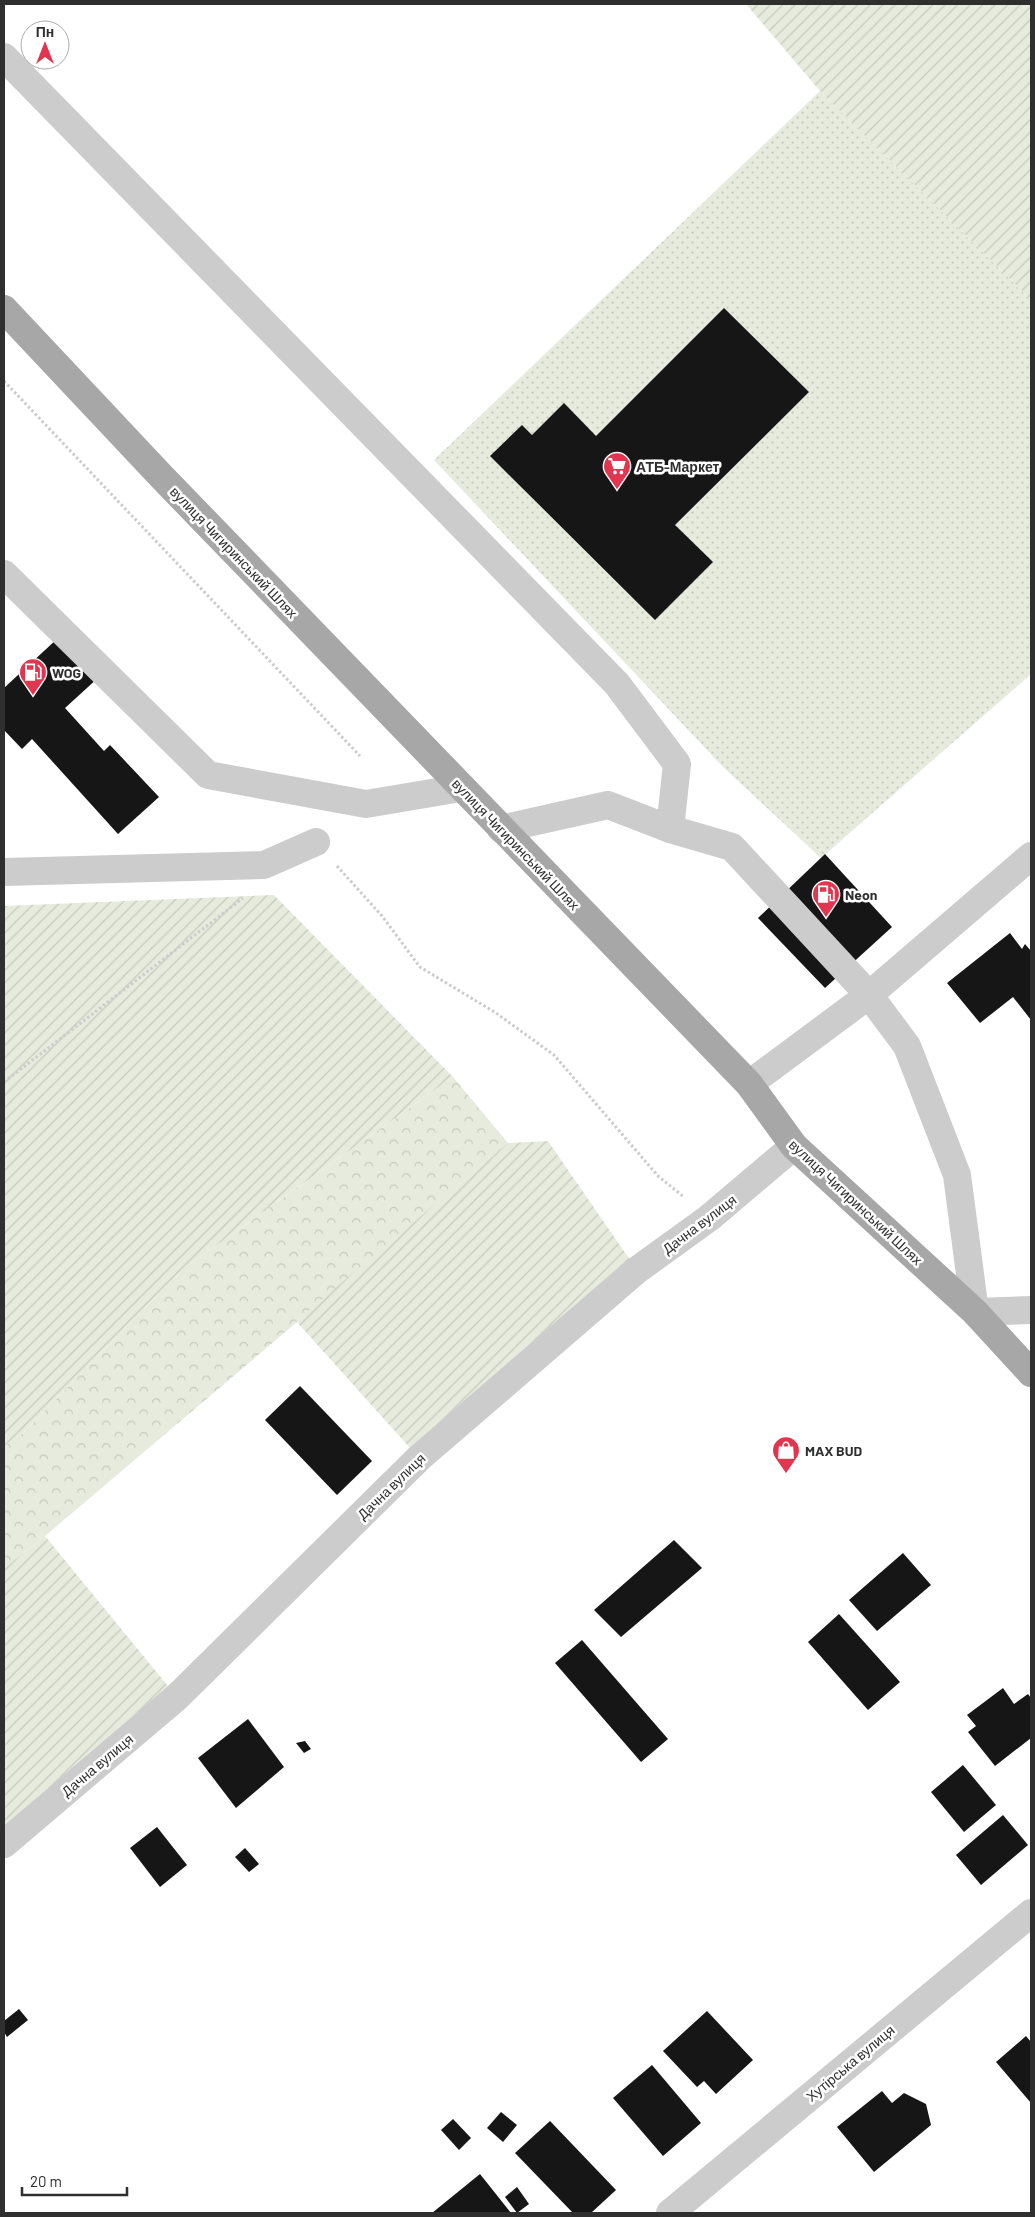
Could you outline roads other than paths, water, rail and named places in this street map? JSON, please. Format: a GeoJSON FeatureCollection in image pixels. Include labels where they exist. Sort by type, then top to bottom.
{"type":"FeatureCollection","features":[{"type":"Feature","properties":{"kind":"main road","name":"вулиця Чигиринський Шлях"},"geometry":{"type":"LineString","coordinates":[[4,309],[461,788],[749,1084],[794,1146],[975,1312],[1031,1373]]}},
{"type":"Feature","properties":{"kind":"street"},"geometry":{"type":"LineString","coordinates":[[4,57],[617,684],[677,764],[670,829]]}},
{"type":"Feature","properties":{"kind":"street"},"geometry":{"type":"LineString","coordinates":[[4,574],[208,775],[366,804],[461,788]]}},
{"type":"Feature","properties":{"kind":"street"},"geometry":{"type":"LineString","coordinates":[[501,829],[608,804],[670,829],[732,847],[869,995],[907,1046],[957,1175],[975,1312],[1031,1310]]}},
{"type":"Feature","properties":{"kind":"street"},"geometry":{"type":"LineString","coordinates":[[4,872],[264,865],[316,842]]}},
{"type":"Feature","properties":{"kind":"street"},"geometry":{"type":"LineString","coordinates":[[749,1084],[869,995],[1031,856]]}},
{"type":"Feature","properties":{"kind":"street","name":"Дачна вулиця"},"geometry":{"type":"LineString","coordinates":[[4,1844],[177,1697],[419,1458],[637,1270],[709,1218],[794,1146]]}},
{"type":"Feature","properties":{"kind":"street","name":"Хутірська вулиця"},"geometry":{"type":"LineString","coordinates":[[670,2213],[1031,1913]]}},
{"type":"Feature","properties":{"kind":"place","name":"АТБ-Маркет"},"geometry":{"type":"Point","coordinates":[617,490]}},
{"type":"Feature","properties":{"kind":"place","name":"WOG"},"geometry":{"type":"Point","coordinates":[33,696]}},
{"type":"Feature","properties":{"kind":"place","name":"Neon"},"geometry":{"type":"Point","coordinates":[826,918]}},
{"type":"Feature","properties":{"kind":"place","name":"MAX BUD"},"geometry":{"type":"Point","coordinates":[786,1474]}}]}
